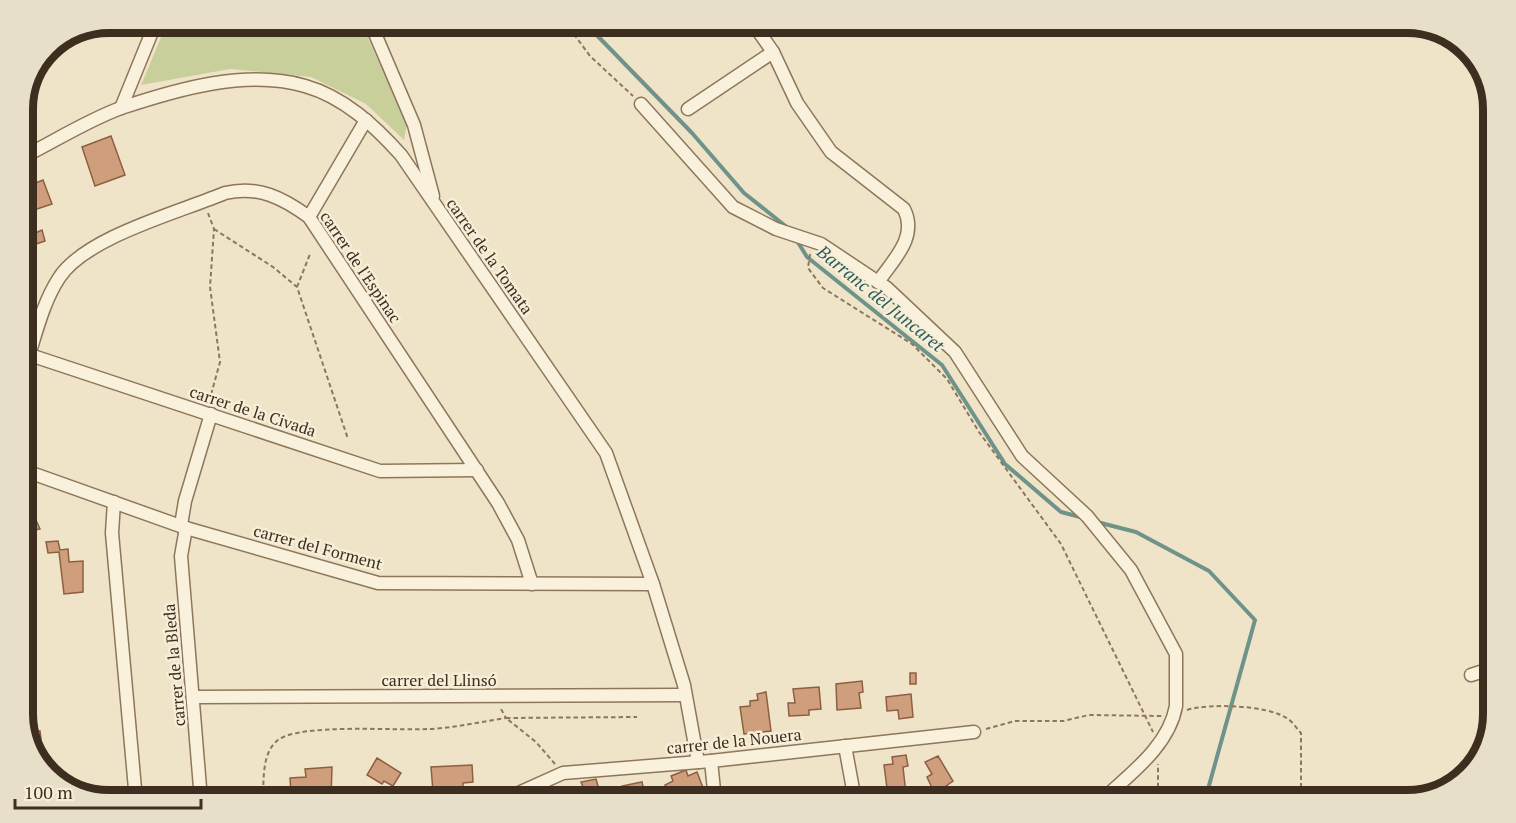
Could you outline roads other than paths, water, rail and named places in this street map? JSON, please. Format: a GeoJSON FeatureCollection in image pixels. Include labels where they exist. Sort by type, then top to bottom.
{"type":"FeatureCollection","features":[{"type":"Feature","properties":{"kind":"street"},"geometry":{"type":"LineString","coordinates":[[121,108],[152,33]]}},
{"type":"Feature","properties":{"kind":"street"},"geometry":{"type":"LineString","coordinates":[[375,33],[420,141],[435,206]]}},
{"type":"Feature","properties":{"kind":"street"},"geometry":{"type":"LineString","coordinates":[[760,33],[773,52],[797,103],[831,152],[904,209],[910,221],[908,237],[878,282]]}},
{"type":"Feature","properties":{"kind":"street"},"geometry":{"type":"LineString","coordinates":[[688,109],[773,52]]}},
{"type":"Feature","properties":{"kind":"street","name":"carrer de la Tomata"},"geometry":{"type":"LineString","coordinates":[[33,153],[121,108],[182,90],[260,78],[306,86],[342,102],[366,120],[401,154],[606,453],[652,584],[712,790]]}},
{"type":"Feature","properties":{"kind":"street"},"geometry":{"type":"LineString","coordinates":[[641,104],[733,207],[776,229],[821,244],[878,282],[956,352],[1022,456],[1087,516],[1131,570],[1176,654],[1174,715],[1155,750],[1113,790]]}},
{"type":"Feature","properties":{"kind":"street"},"geometry":{"type":"LineString","coordinates":[[309,217],[366,120]]}},
{"type":"Feature","properties":{"kind":"street"},"geometry":{"type":"LineString","coordinates":[[401,154],[420,141]]}},
{"type":"Feature","properties":{"kind":"street","name":"carrer de l'Espinac"},"geometry":{"type":"LineString","coordinates":[[33,336],[60,276],[81,254],[114,237],[242,189],[266,193],[288,202],[309,217],[477,470],[518,540],[532,584]]}},
{"type":"Feature","properties":{"kind":"street","name":"carrer de la Civada"},"geometry":{"type":"LineString","coordinates":[[33,356],[380,471],[477,470]]}},
{"type":"Feature","properties":{"kind":"street","name":"carrer de la Bleda"},"geometry":{"type":"LineString","coordinates":[[200,790],[181,556],[185,501],[208,413]]}},
{"type":"Feature","properties":{"kind":"street","name":"carrer del Forment"},"geometry":{"type":"LineString","coordinates":[[33,474],[184,526],[378,583],[652,584]]}},
{"type":"Feature","properties":{"kind":"street"},"geometry":{"type":"LineString","coordinates":[[114,502],[112,533],[135,790]]}},
{"type":"Feature","properties":{"kind":"street"},"geometry":{"type":"LineString","coordinates":[[1472,675],[1483,672]]}},
{"type":"Feature","properties":{"kind":"street","name":"carrer del Llinsó"},"geometry":{"type":"LineString","coordinates":[[194,697],[685,695]]}},
{"type":"Feature","properties":{"kind":"street","name":"carrer de la Nouera"},"geometry":{"type":"LineString","coordinates":[[527,790],[563,773],[705,762],[974,732]]}},
{"type":"Feature","properties":{"kind":"street"},"geometry":{"type":"LineString","coordinates":[[845,746],[853,790]]}},
{"type":"Feature","properties":{"kind":"waterway","name":"Barranc del Juncaret"},"geometry":{"type":"LineString","coordinates":[[595,33],[692,133],[744,193],[788,228]]}},
{"type":"Feature","properties":{"kind":"waterway","name":"Barranc del Juncaret"},"geometry":{"type":"LineString","coordinates":[[796,239],[807,257],[942,365],[1005,464],[1061,512],[1084,518]]}},
{"type":"Feature","properties":{"kind":"waterway","name":"Barranc del Juncaret"},"geometry":{"type":"LineString","coordinates":[[1097,522],[1136,532],[1209,571],[1255,620],[1208,790]]}}]}
